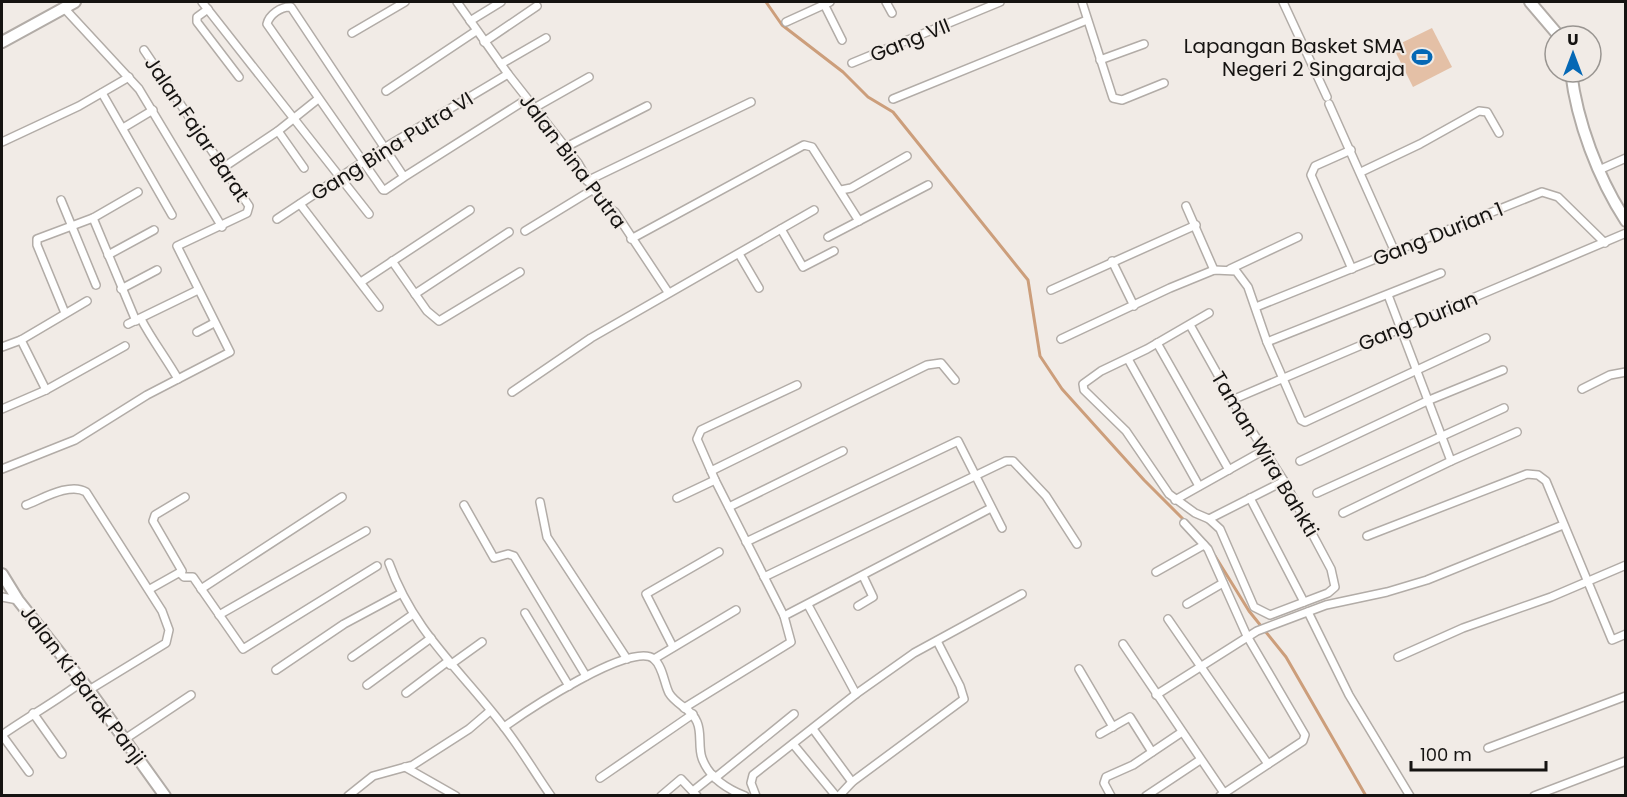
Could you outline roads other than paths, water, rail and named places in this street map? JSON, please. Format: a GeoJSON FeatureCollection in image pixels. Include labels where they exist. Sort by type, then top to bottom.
{"type":"FeatureCollection","features":[{"type":"Feature","properties":{"kind":"street"},"geometry":{"type":"LineString","coordinates":[[2,42],[75,2]]}},
{"type":"Feature","properties":{"kind":"street"},"geometry":{"type":"LineString","coordinates":[[202,2],[369,214]]}},
{"type":"Feature","properties":{"kind":"street"},"geometry":{"type":"LineString","coordinates":[[351,33],[405,2]]}},
{"type":"Feature","properties":{"kind":"street","name":"Jalan Bina Putra"},"geometry":{"type":"LineString","coordinates":[[457,2],[508,74],[566,147],[602,204],[615,212],[668,292]]}},
{"type":"Feature","properties":{"kind":"street"},"geometry":{"type":"LineString","coordinates":[[470,21],[501,2]]}},
{"type":"Feature","properties":{"kind":"street"},"geometry":{"type":"LineString","coordinates":[[786,22],[826,2],[842,40]]}},
{"type":"Feature","properties":{"kind":"street"},"geometry":{"type":"LineString","coordinates":[[886,2],[892,13]]}},
{"type":"Feature","properties":{"kind":"street","name":"Gang VII"},"geometry":{"type":"LineString","coordinates":[[852,63],[1000,2]]}},
{"type":"Feature","properties":{"kind":"street"},"geometry":{"type":"LineString","coordinates":[[1082,2],[1115,100],[1122,100],[1164,83]]}},
{"type":"Feature","properties":{"kind":"street"},"geometry":{"type":"LineString","coordinates":[[1283,2],[1395,252]]}},
{"type":"Feature","properties":{"kind":"street"},"geometry":{"type":"LineString","coordinates":[[1530,2],[1549,24]]}},
{"type":"Feature","properties":{"kind":"street"},"geometry":{"type":"LineString","coordinates":[[484,42],[537,6]]}},
{"type":"Feature","properties":{"kind":"street"},"geometry":{"type":"LineString","coordinates":[[404,177],[291,7],[285,7],[271,16],[267,24],[383,190],[404,177],[527,99]]}},
{"type":"Feature","properties":{"kind":"street"},"geometry":{"type":"LineString","coordinates":[[2,470],[75,440],[147,395],[230,352],[177,249],[177,244],[222,227],[153,110],[129,77],[64,8]]}},
{"type":"Feature","properties":{"kind":"street"},"geometry":{"type":"LineString","coordinates":[[208,9],[198,17],[198,22],[239,77]]}},
{"type":"Feature","properties":{"kind":"street"},"geometry":{"type":"LineString","coordinates":[[893,99],[1087,20]]}},
{"type":"Feature","properties":{"kind":"street"},"geometry":{"type":"LineString","coordinates":[[386,91],[476,31]]}},
{"type":"Feature","properties":{"kind":"street"},"geometry":{"type":"LineString","coordinates":[[501,64],[546,38]]}},
{"type":"Feature","properties":{"kind":"street"},"geometry":{"type":"LineString","coordinates":[[1100,60],[1144,44]]}},
{"type":"Feature","properties":{"kind":"street","name":"Jalan Fajar Barat"},"geometry":{"type":"LineString","coordinates":[[144,50],[224,167],[249,209],[247,213],[222,227]]}},
{"type":"Feature","properties":{"kind":"street","name":"Gang Bina Putra VI"},"geometry":{"type":"LineString","coordinates":[[277,219],[362,161],[508,74]]}},
{"type":"Feature","properties":{"kind":"street"},"geometry":{"type":"LineString","coordinates":[[2,142],[79,106],[129,77]]}},
{"type":"Feature","properties":{"kind":"street"},"geometry":{"type":"LineString","coordinates":[[536,107],[589,77]]}},
{"type":"Feature","properties":{"kind":"street"},"geometry":{"type":"LineString","coordinates":[[1574,84],[1581,116],[1599,170],[1626,221]]}},
{"type":"Feature","properties":{"kind":"street"},"geometry":{"type":"LineString","coordinates":[[102,93],[172,215]]}},
{"type":"Feature","properties":{"kind":"street"},"geometry":{"type":"LineString","coordinates":[[224,167],[278,131],[318,99]]}},
{"type":"Feature","properties":{"kind":"street"},"geometry":{"type":"LineString","coordinates":[[587,181],[751,102]]}},
{"type":"Feature","properties":{"kind":"street"},"geometry":{"type":"LineString","coordinates":[[566,147],[647,106]]}},
{"type":"Feature","properties":{"kind":"street"},"geometry":{"type":"LineString","coordinates":[[123,128],[153,110]]}},
{"type":"Feature","properties":{"kind":"street"},"geometry":{"type":"LineString","coordinates":[[1361,172],[1420,144],[1479,111],[1487,112],[1499,133]]}},
{"type":"Feature","properties":{"kind":"street"},"geometry":{"type":"LineString","coordinates":[[278,131],[304,168]]}},
{"type":"Feature","properties":{"kind":"street"},"geometry":{"type":"LineString","coordinates":[[631,239],[804,145],[812,147],[860,221]]}},
{"type":"Feature","properties":{"kind":"street"},"geometry":{"type":"LineString","coordinates":[[1351,150],[1315,166],[1311,175],[1352,269]]}},
{"type":"Feature","properties":{"kind":"street"},"geometry":{"type":"LineString","coordinates":[[841,190],[851,188],[907,156]]}},
{"type":"Feature","properties":{"kind":"street"},"geometry":{"type":"LineString","coordinates":[[1599,170],[1626,158]]}},
{"type":"Feature","properties":{"kind":"street"},"geometry":{"type":"LineString","coordinates":[[828,237],[928,185]]}},
{"type":"Feature","properties":{"kind":"street"},"geometry":{"type":"LineString","coordinates":[[525,231],[592,190]]}},
{"type":"Feature","properties":{"kind":"street"},"geometry":{"type":"LineString","coordinates":[[65,313],[36,242],[39,237],[93,218],[138,192]]}},
{"type":"Feature","properties":{"kind":"street","name":"Gang Durian 1"},"geometry":{"type":"LineString","coordinates":[[1256,307],[1542,192],[1558,197],[1605,243]]}},
{"type":"Feature","properties":{"kind":"street"},"geometry":{"type":"LineString","coordinates":[[61,200],[96,285]]}},
{"type":"Feature","properties":{"kind":"street"},"geometry":{"type":"LineString","coordinates":[[300,204],[379,307]]}},
{"type":"Feature","properties":{"kind":"street"},"geometry":{"type":"LineString","coordinates":[[1186,206],[1214,270]]}},
{"type":"Feature","properties":{"kind":"street"},"geometry":{"type":"LineString","coordinates":[[361,282],[470,210]]}},
{"type":"Feature","properties":{"kind":"street"},"geometry":{"type":"LineString","coordinates":[[512,392],[591,338],[814,210]]}},
{"type":"Feature","properties":{"kind":"street"},"geometry":{"type":"LineString","coordinates":[[93,218],[121,289],[154,346],[164,354],[178,379]]}},
{"type":"Feature","properties":{"kind":"street"},"geometry":{"type":"LineString","coordinates":[[1051,290],[1196,225]]}},
{"type":"Feature","properties":{"kind":"street"},"geometry":{"type":"LineString","coordinates":[[781,229],[803,267],[834,251]]}},
{"type":"Feature","properties":{"kind":"street"},"geometry":{"type":"LineString","coordinates":[[108,255],[154,230]]}},
{"type":"Feature","properties":{"kind":"street"},"geometry":{"type":"LineString","coordinates":[[415,294],[509,232]]}},
{"type":"Feature","properties":{"kind":"street","name":"Gang Durian"},"geometry":{"type":"LineString","coordinates":[[1232,400],[1281,377],[1401,330],[1626,233]]}},
{"type":"Feature","properties":{"kind":"street"},"geometry":{"type":"LineString","coordinates":[[1061,339],[1214,270],[1230,269],[1298,237]]}},
{"type":"Feature","properties":{"kind":"street"},"geometry":{"type":"LineString","coordinates":[[739,254],[759,288]]}},
{"type":"Feature","properties":{"kind":"street"},"geometry":{"type":"LineString","coordinates":[[392,261],[415,294],[440,321],[520,272]]}},
{"type":"Feature","properties":{"kind":"street"},"geometry":{"type":"LineString","coordinates":[[1112,261],[1134,306]]}},
{"type":"Feature","properties":{"kind":"street"},"geometry":{"type":"LineString","coordinates":[[1230,269],[1243,278],[1281,377],[1301,420],[1305,422],[1485,338]]}},
{"type":"Feature","properties":{"kind":"street"},"geometry":{"type":"LineString","coordinates":[[121,289],[157,270]]}},
{"type":"Feature","properties":{"kind":"street"},"geometry":{"type":"LineString","coordinates":[[1267,342],[1441,273]]}},
{"type":"Feature","properties":{"kind":"street"},"geometry":{"type":"LineString","coordinates":[[128,324],[198,290]]}},
{"type":"Feature","properties":{"kind":"street"},"geometry":{"type":"LineString","coordinates":[[1388,295],[1451,461]]}},
{"type":"Feature","properties":{"kind":"street"},"geometry":{"type":"LineString","coordinates":[[2,347],[21,340],[87,301]]}},
{"type":"Feature","properties":{"kind":"street","name":"Taman Wira Bahkti"},"geometry":{"type":"LineString","coordinates":[[1190,325],[1232,400],[1266,448],[1284,480],[1336,582],[1333,590],[1270,615],[1254,608],[1224,534],[1209,519],[1168,494],[1126,431],[1083,387],[1091,376],[1128,359],[1209,313]]}},
{"type":"Feature","properties":{"kind":"street"},"geometry":{"type":"LineString","coordinates":[[197,332],[214,323]]}},
{"type":"Feature","properties":{"kind":"street"},"geometry":{"type":"LineString","coordinates":[[21,340],[46,390]]}},
{"type":"Feature","properties":{"kind":"street"},"geometry":{"type":"LineString","coordinates":[[1157,343],[1228,470]]}},
{"type":"Feature","properties":{"kind":"street"},"geometry":{"type":"LineString","coordinates":[[2,409],[46,390],[125,346]]}},
{"type":"Feature","properties":{"kind":"street"},"geometry":{"type":"LineString","coordinates":[[1128,359],[1199,486]]}},
{"type":"Feature","properties":{"kind":"street"},"geometry":{"type":"LineString","coordinates":[[711,471],[927,365],[941,363],[956,380]]}},
{"type":"Feature","properties":{"kind":"street"},"geometry":{"type":"LineString","coordinates":[[1300,462],[1427,401],[1503,370]]}},
{"type":"Feature","properties":{"kind":"street"},"geometry":{"type":"LineString","coordinates":[[1582,389],[1610,375],[1626,372]]}},
{"type":"Feature","properties":{"kind":"street"},"geometry":{"type":"LineString","coordinates":[[684,708],[789,646],[791,639],[784,616],[715,480],[697,439],[701,430],[797,385]]}},
{"type":"Feature","properties":{"kind":"street"},"geometry":{"type":"LineString","coordinates":[[1317,493],[1440,435],[1504,408]]}},
{"type":"Feature","properties":{"kind":"street"},"geometry":{"type":"LineString","coordinates":[[1343,513],[1451,461],[1518,432]]}},
{"type":"Feature","properties":{"kind":"street"},"geometry":{"type":"LineString","coordinates":[[746,543],[953,442],[961,444],[1002,528]]}},
{"type":"Feature","properties":{"kind":"street"},"geometry":{"type":"LineString","coordinates":[[1175,500],[1266,448]]}},
{"type":"Feature","properties":{"kind":"street"},"geometry":{"type":"LineString","coordinates":[[729,507],[843,451]]}},
{"type":"Feature","properties":{"kind":"street"},"geometry":{"type":"LineString","coordinates":[[764,577],[1006,461],[1013,461],[1046,496],[1077,544]]}},
{"type":"Feature","properties":{"kind":"street"},"geometry":{"type":"LineString","coordinates":[[1367,536],[1527,474],[1538,475],[1546,481],[1612,640],[1626,634]]}},
{"type":"Feature","properties":{"kind":"street"},"geometry":{"type":"LineString","coordinates":[[677,498],[715,480]]}},
{"type":"Feature","properties":{"kind":"street"},"geometry":{"type":"LineString","coordinates":[[1209,519],[1284,480]]}},
{"type":"Feature","properties":{"kind":"street"},"geometry":{"type":"LineString","coordinates":[[26,505],[76,488],[86,492],[150,589],[169,630],[166,643],[54,704],[33,713],[2,735],[28,772]]}},
{"type":"Feature","properties":{"kind":"street"},"geometry":{"type":"LineString","coordinates":[[201,589],[342,496]]}},
{"type":"Feature","properties":{"kind":"street"},"geometry":{"type":"LineString","coordinates":[[150,589],[180,573],[182,568],[153,521],[155,515],[185,497]]}},
{"type":"Feature","properties":{"kind":"street"},"geometry":{"type":"LineString","coordinates":[[1250,498],[1304,602]]}},
{"type":"Feature","properties":{"kind":"street"},"geometry":{"type":"LineString","coordinates":[[540,502],[548,537],[627,659]]}},
{"type":"Feature","properties":{"kind":"street"},"geometry":{"type":"LineString","coordinates":[[464,505],[494,558],[508,554],[514,556],[586,676]]}},
{"type":"Feature","properties":{"kind":"street"},"geometry":{"type":"LineString","coordinates":[[784,616],[991,508]]}},
{"type":"Feature","properties":{"kind":"street"},"geometry":{"type":"LineString","coordinates":[[1123,644],[1222,794],[1303,741],[1305,735],[1247,636],[1204,544],[1184,523]]}},
{"type":"Feature","properties":{"kind":"street"},"geometry":{"type":"LineString","coordinates":[[1156,695],[1257,631],[1335,603],[1402,588],[1496,554],[1563,525]]}},
{"type":"Feature","properties":{"kind":"street"},"geometry":{"type":"LineString","coordinates":[[219,615],[366,531]]}},
{"type":"Feature","properties":{"kind":"street"},"geometry":{"type":"LineString","coordinates":[[1156,572],[1204,544]]}},
{"type":"Feature","properties":{"kind":"street"},"geometry":{"type":"LineString","coordinates":[[673,647],[646,594],[719,552]]}},
{"type":"Feature","properties":{"kind":"street"},"geometry":{"type":"LineString","coordinates":[[389,563],[400,594],[412,615],[449,663],[504,727],[551,795]]}},
{"type":"Feature","properties":{"kind":"street"},"geometry":{"type":"LineString","coordinates":[[1398,657],[1444,636],[1551,597],[1626,565]]}},
{"type":"Feature","properties":{"kind":"street"},"geometry":{"type":"LineString","coordinates":[[180,573],[184,577],[193,577],[243,649],[377,566]]}},
{"type":"Feature","properties":{"kind":"street","name":"Jalan Ki Barak Panji"},"geometry":{"type":"LineString","coordinates":[[2,574],[18,600],[86,686],[165,795]]}},
{"type":"Feature","properties":{"kind":"street"},"geometry":{"type":"LineString","coordinates":[[858,606],[873,597],[863,576]]}},
{"type":"Feature","properties":{"kind":"street"},"geometry":{"type":"LineString","coordinates":[[1187,604],[1223,583]]}},
{"type":"Feature","properties":{"kind":"street"},"geometry":{"type":"LineString","coordinates":[[276,670],[344,624],[400,594]]}},
{"type":"Feature","properties":{"kind":"street"},"geometry":{"type":"LineString","coordinates":[[756,795],[751,783],[753,775],[856,694],[914,653],[1022,594]]}},
{"type":"Feature","properties":{"kind":"street"},"geometry":{"type":"LineString","coordinates":[[2,597],[18,600]]}},
{"type":"Feature","properties":{"kind":"street"},"geometry":{"type":"LineString","coordinates":[[808,605],[856,694]]}},
{"type":"Feature","properties":{"kind":"street"},"geometry":{"type":"LineString","coordinates":[[504,727],[586,676],[627,659],[643,656],[654,659],[736,610]]}},
{"type":"Feature","properties":{"kind":"street"},"geometry":{"type":"LineString","coordinates":[[1308,612],[1349,694],[1410,795]]}},
{"type":"Feature","properties":{"kind":"street"},"geometry":{"type":"LineString","coordinates":[[525,613],[569,686]]}},
{"type":"Feature","properties":{"kind":"street"},"geometry":{"type":"LineString","coordinates":[[352,657],[412,615]]}},
{"type":"Feature","properties":{"kind":"street"},"geometry":{"type":"LineString","coordinates":[[1168,619],[1268,764]]}},
{"type":"Feature","properties":{"kind":"street"},"geometry":{"type":"LineString","coordinates":[[367,685],[431,638]]}},
{"type":"Feature","properties":{"kind":"street"},"geometry":{"type":"LineString","coordinates":[[793,744],[838,795],[852,782],[964,699],[956,676],[937,641]]}},
{"type":"Feature","properties":{"kind":"street"},"geometry":{"type":"LineString","coordinates":[[406,693],[482,642]]}},
{"type":"Feature","properties":{"kind":"street"},"geometry":{"type":"LineString","coordinates":[[654,659],[669,693],[693,714],[699,729],[702,758],[714,777],[726,789],[745,795]]}},
{"type":"Feature","properties":{"kind":"street"},"geometry":{"type":"LineString","coordinates":[[1078,669],[1113,727]]}},
{"type":"Feature","properties":{"kind":"street"},"geometry":{"type":"LineString","coordinates":[[125,739],[191,695]]}},
{"type":"Feature","properties":{"kind":"street"},"geometry":{"type":"LineString","coordinates":[[1488,748],[1626,696]]}},
{"type":"Feature","properties":{"kind":"street"},"geometry":{"type":"LineString","coordinates":[[348,795],[374,776],[405,767],[439,750],[490,711]]}},
{"type":"Feature","properties":{"kind":"street"},"geometry":{"type":"LineString","coordinates":[[33,713],[62,754]]}},
{"type":"Feature","properties":{"kind":"street"},"geometry":{"type":"LineString","coordinates":[[600,778],[693,714]]}},
{"type":"Feature","properties":{"kind":"street"},"geometry":{"type":"LineString","coordinates":[[661,795],[681,779],[695,793],[794,714]]}},
{"type":"Feature","properties":{"kind":"street"},"geometry":{"type":"LineString","coordinates":[[1100,734],[1130,717],[1152,752]]}},
{"type":"Feature","properties":{"kind":"street"},"geometry":{"type":"LineString","coordinates":[[813,729],[852,782]]}},
{"type":"Feature","properties":{"kind":"street"},"geometry":{"type":"LineString","coordinates":[[1111,795],[1104,783],[1106,777],[1152,752],[1182,732]]}},
{"type":"Feature","properties":{"kind":"street"},"geometry":{"type":"LineString","coordinates":[[1146,795],[1200,760]]}},
{"type":"Feature","properties":{"kind":"street"},"geometry":{"type":"LineString","coordinates":[[1534,795],[1626,760]]}},
{"type":"Feature","properties":{"kind":"street"},"geometry":{"type":"LineString","coordinates":[[405,767],[456,795]]}},
{"type":"Feature","properties":{"kind":"waterway"},"geometry":{"type":"LineString","coordinates":[[766,2],[782,25],[843,72],[868,97],[893,112],[1028,280],[1040,356],[1062,389],[1144,480],[1186,522]]}},
{"type":"Feature","properties":{"kind":"waterway"},"geometry":{"type":"LineString","coordinates":[[1215,556],[1249,611],[1286,657],[1366,796]]}},
{"type":"Feature","properties":{"kind":"place","name":"Lapangan Basket SMA Negeri 2 Singaraja"},"geometry":{"type":"Point","coordinates":[1422,57]}}]}
